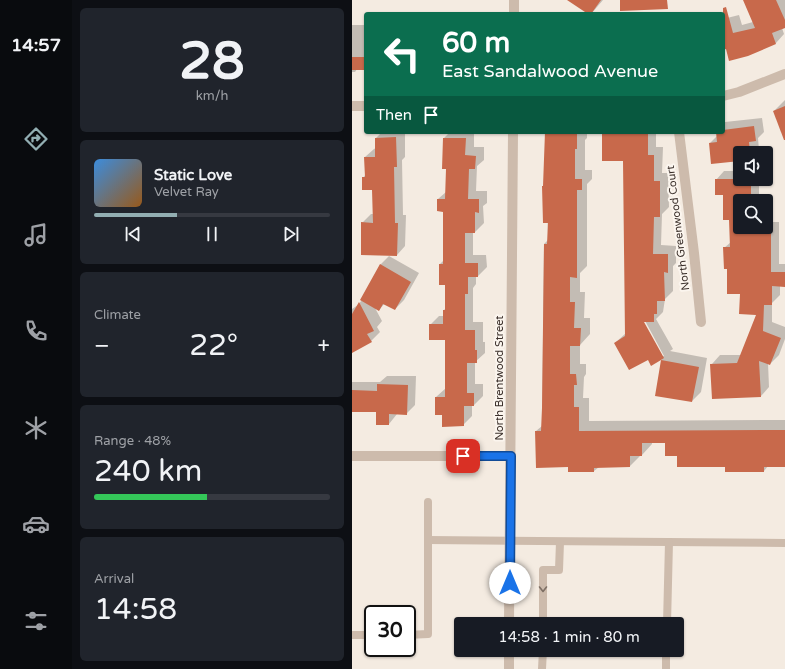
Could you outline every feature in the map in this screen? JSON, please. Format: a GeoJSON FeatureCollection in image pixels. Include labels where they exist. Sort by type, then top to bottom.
{"type":"FeatureCollection","features":[{"type":"Feature","properties":{"kind":"street"},"geometry":{"type":"LineString","coordinates":[[514,0],[514,12]]}},
{"type":"Feature","properties":{"kind":"street"},"geometry":{"type":"LineString","coordinates":[[725,96],[740,92],[785,74]]}},
{"type":"Feature","properties":{"kind":"street"},"geometry":{"type":"LineString","coordinates":[[352,106],[364,106]]}},
{"type":"Feature","properties":{"kind":"street","name":"North Brentwood Street"},"geometry":{"type":"LineString","coordinates":[[509,617],[512,134]]}},
{"type":"Feature","properties":{"kind":"street","name":"North Greenwood Court"},"geometry":{"type":"LineString","coordinates":[[679,134],[694,253],[700,322]]}},
{"type":"Feature","properties":{"kind":"street"},"geometry":{"type":"LineString","coordinates":[[352,456],[511,456]]}},
{"type":"Feature","properties":{"kind":"street"},"geometry":{"type":"LineString","coordinates":[[509,657],[509,669]]}},
{"type":"Feature","properties":{"kind":"lane"},"geometry":{"type":"LineString","coordinates":[[416,635],[428,634],[428,502]]}},
{"type":"Feature","properties":{"kind":"lane"},"geometry":{"type":"LineString","coordinates":[[428,540],[785,543]]}},
{"type":"Feature","properties":{"kind":"lane"},"geometry":{"type":"LineString","coordinates":[[543,617],[543,570],[559,570],[560,542]]}},
{"type":"Feature","properties":{"kind":"lane"},"geometry":{"type":"LineString","coordinates":[[667,617],[669,542]]}},
{"type":"Feature","properties":{"kind":"lane"},"geometry":{"type":"LineString","coordinates":[[352,635],[364,635]]}},
{"type":"Feature","properties":{"kind":"lane"},"geometry":{"type":"LineString","coordinates":[[542,657],[542,669]]}},
{"type":"Feature","properties":{"kind":"lane"},"geometry":{"type":"LineString","coordinates":[[666,657],[666,669]]}},
{"type":"Feature","properties":{"kind":"building"},"geometry":{"type":"Polygon","coordinates":[[[567,0],[601,0],[592,12],[585,12],[567,0]]]}},
{"type":"Feature","properties":{"kind":"building"},"geometry":{"type":"Polygon","coordinates":[[[620,0],[667,0],[668,9],[620,11],[620,0]]]}},
{"type":"Feature","properties":{"kind":"building"},"geometry":{"type":"Polygon","coordinates":[[[743,0],[776,0],[785,20],[785,28],[772,33],[776,44],[748,56],[729,61],[725,49],[725,12],[723,12],[723,8],[726,7],[733,33],[755,28],[743,0]]]}},
{"type":"Feature","properties":{"kind":"building"},"geometry":{"type":"Polygon","coordinates":[[[352,57],[364,57],[364,70],[352,70],[352,57]]]}},
{"type":"Feature","properties":{"kind":"building"},"geometry":{"type":"Polygon","coordinates":[[[785,106],[785,140],[784,140],[773,111],[785,106]]]}},
{"type":"Feature","properties":{"kind":"building"},"geometry":{"type":"Polygon","coordinates":[[[754,126],[756,141],[749,142],[749,146],[733,146],[733,162],[711,164],[709,143],[717,142],[716,134],[725,134],[725,130],[754,126]]]}},
{"type":"Feature","properties":{"kind":"building"},"geometry":{"type":"Polygon","coordinates":[[[545,134],[577,134],[577,149],[575,149],[575,179],[582,179],[582,190],[577,190],[577,278],[570,277],[570,302],[575,302],[574,328],[581,328],[580,346],[570,346],[570,374],[576,374],[577,385],[574,385],[574,407],[579,407],[579,431],[785,430],[785,467],[764,467],[764,472],[725,472],[725,467],[677,467],[677,456],[665,456],[665,443],[642,443],[642,456],[630,456],[630,467],[594,468],[594,472],[568,472],[568,467],[536,468],[535,431],[541,431],[544,244],[547,244],[548,223],[543,223],[545,134]]]}},
{"type":"Feature","properties":{"kind":"building"},"geometry":{"type":"Polygon","coordinates":[[[602,134],[648,134],[648,155],[654,155],[654,181],[660,181],[660,217],[654,217],[653,254],[668,254],[668,273],[664,272],[665,301],[657,301],[657,314],[654,314],[654,322],[644,322],[664,358],[651,366],[648,360],[629,370],[614,343],[625,336],[623,161],[602,161],[602,134]]]}},
{"type":"Feature","properties":{"kind":"building"},"geometry":{"type":"Polygon","coordinates":[[[396,137],[397,167],[394,167],[395,223],[398,223],[397,256],[361,255],[361,222],[373,223],[372,190],[362,190],[362,177],[365,177],[364,157],[375,157],[375,138],[396,137]]]}},
{"type":"Feature","properties":{"kind":"building"},"geometry":{"type":"Polygon","coordinates":[[[443,138],[466,138],[465,155],[476,156],[475,169],[469,169],[468,199],[479,199],[479,213],[475,212],[475,233],[465,233],[465,263],[478,263],[478,277],[468,277],[468,294],[465,294],[465,330],[475,330],[475,350],[477,350],[477,363],[467,363],[467,393],[474,393],[474,406],[464,406],[464,426],[442,427],[442,415],[435,415],[435,397],[445,397],[445,340],[429,340],[429,324],[443,324],[443,310],[445,310],[445,285],[439,285],[439,264],[443,264],[443,212],[437,211],[437,199],[445,199],[446,169],[442,169],[443,138]]]}},
{"type":"Feature","properties":{"kind":"building"},"geometry":{"type":"Polygon","coordinates":[[[715,179],[733,179],[733,186],[751,186],[751,194],[733,194],[733,234],[771,234],[771,272],[785,272],[785,287],[772,286],[772,305],[764,305],[763,331],[781,338],[770,365],[759,361],[761,397],[712,399],[710,364],[737,363],[756,315],[739,314],[740,294],[727,294],[727,269],[724,269],[723,247],[730,247],[729,220],[723,220],[723,195],[715,195],[715,179]]]}},
{"type":"Feature","properties":{"kind":"building"},"geometry":{"type":"Polygon","coordinates":[[[380,264],[411,282],[395,310],[383,304],[379,311],[360,300],[380,264]]]}},
{"type":"Feature","properties":{"kind":"building"},"geometry":{"type":"Polygon","coordinates":[[[359,302],[374,331],[367,334],[372,342],[352,353],[352,314],[359,302]]]}},
{"type":"Feature","properties":{"kind":"building"},"geometry":{"type":"Polygon","coordinates":[[[661,360],[699,367],[692,402],[655,396],[661,360]]]}},
{"type":"Feature","properties":{"kind":"building"},"geometry":{"type":"Polygon","coordinates":[[[377,384],[408,385],[407,415],[389,414],[389,425],[376,425],[376,412],[352,412],[352,390],[377,391],[377,384]]]}},
{"type":"Feature","properties":{"kind":"route"},"geometry":{"type":"LineString","coordinates":[[463,456],[511,456],[510,583]]}}]}
